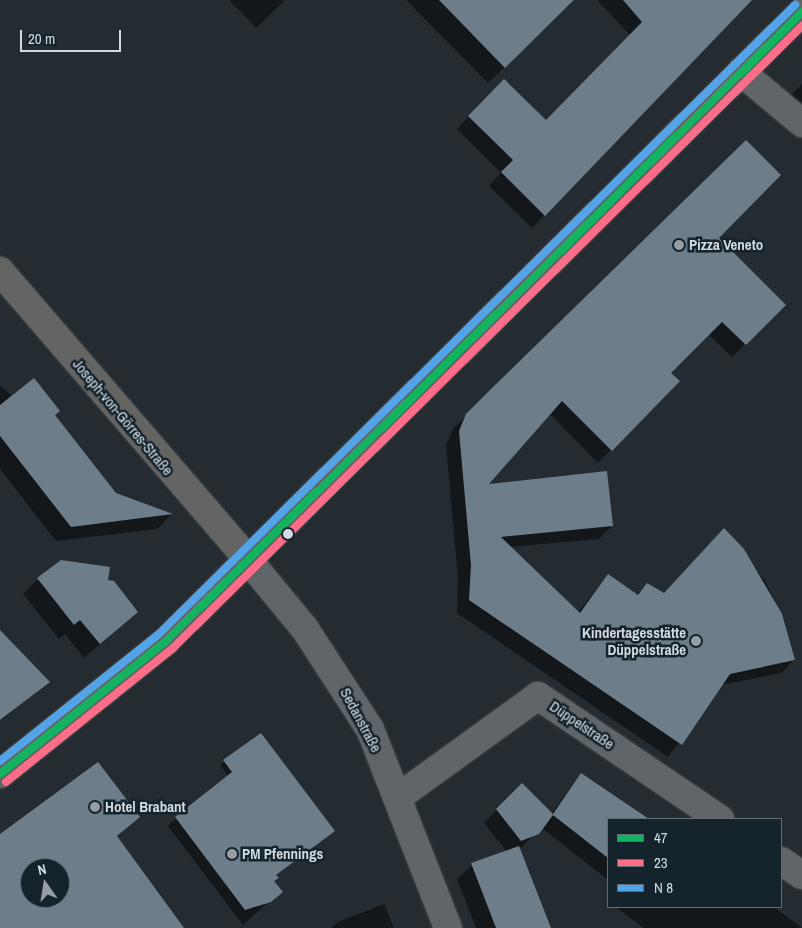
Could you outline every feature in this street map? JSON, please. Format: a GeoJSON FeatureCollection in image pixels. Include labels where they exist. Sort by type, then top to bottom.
{"type":"FeatureCollection","features":[{"type":"Feature","properties":{"kind":"main road"},"geometry":{"type":"LineString","coordinates":[[0,774],[150,656],[249,561],[802,12]]}},
{"type":"Feature","properties":{"kind":"main road","name":"Joseph-von-Görres-Straße"},"geometry":{"type":"LineString","coordinates":[[0,271],[249,561]]}},
{"type":"Feature","properties":{"kind":"street"},"geometry":{"type":"LineString","coordinates":[[741,72],[802,123]]}},
{"type":"Feature","properties":{"kind":"street","name":"Sedanstraße"},"geometry":{"type":"LineString","coordinates":[[249,561],[305,629],[370,728],[448,928]]}},
{"type":"Feature","properties":{"kind":"street","name":"Düppelstraße"},"geometry":{"type":"LineString","coordinates":[[397,798],[538,696],[719,818]]}},
{"type":"Feature","properties":{"kind":"street"},"geometry":{"type":"LineString","coordinates":[[782,862],[802,875]]}},
{"type":"Feature","properties":{"kind":"building"},"geometry":{"type":"Polygon","coordinates":[[[439,0],[574,0],[505,68],[439,0]]]}},
{"type":"Feature","properties":{"kind":"building"},"geometry":{"type":"Polygon","coordinates":[[[623,0],[752,0],[545,216],[501,172],[513,160],[468,116],[504,79],[546,120],[642,22],[623,0]]]}},
{"type":"Feature","properties":{"kind":"building"},"geometry":{"type":"Polygon","coordinates":[[[746,140],[781,175],[719,238],[786,305],[746,345],[722,322],[671,373],[680,381],[612,451],[562,401],[489,484],[607,471],[613,526],[501,537],[580,613],[608,574],[638,595],[647,583],[664,593],[724,528],[744,549],[782,614],[795,660],[730,674],[682,745],[469,600],[471,565],[459,431],[466,414],[746,140]]]}},
{"type":"Feature","properties":{"kind":"building"},"geometry":{"type":"Polygon","coordinates":[[[34,378],[60,411],[55,415],[116,493],[173,514],[71,527],[0,436],[0,405],[34,378]]]}},
{"type":"Feature","properties":{"kind":"building"},"geometry":{"type":"Polygon","coordinates":[[[61,560],[110,567],[108,580],[114,581],[138,612],[100,644],[80,620],[74,625],[37,578],[61,560]]]}},
{"type":"Feature","properties":{"kind":"building"},"geometry":{"type":"Polygon","coordinates":[[[0,630],[50,682],[0,720],[0,630]]]}},
{"type":"Feature","properties":{"kind":"building"},"geometry":{"type":"Polygon","coordinates":[[[261,733],[335,831],[276,875],[279,878],[274,881],[283,892],[271,902],[245,910],[175,817],[232,772],[223,760],[261,733]]]}},
{"type":"Feature","properties":{"kind":"building"},"geometry":{"type":"Polygon","coordinates":[[[98,762],[140,817],[117,836],[184,928],[0,928],[0,834],[98,762]]]}},
{"type":"Feature","properties":{"kind":"building"},"geometry":{"type":"Polygon","coordinates":[[[581,773],[648,818],[607,818],[607,857],[553,815],[539,834],[521,841],[496,809],[522,783],[553,814],[581,773]]]}},
{"type":"Feature","properties":{"kind":"building"},"geometry":{"type":"Polygon","coordinates":[[[519,846],[551,928],[496,928],[471,863],[519,846]]]}},
{"type":"Feature","properties":{"kind":"transit line"},"geometry":{"type":"LineString","coordinates":[[0,761],[159,634],[795,5]]}},
{"type":"Feature","properties":{"kind":"transit line","name":"47"},"geometry":{"type":"LineString","coordinates":[[0,774],[166,641],[802,12]]}},
{"type":"Feature","properties":{"kind":"transit line","name":"23"},"geometry":{"type":"LineString","coordinates":[[6,782],[173,648],[802,26]]}},
{"type":"Feature","properties":{"kind":"place","name":"Pizza Veneto"},"geometry":{"type":"Point","coordinates":[679,245]}},
{"type":"Feature","properties":{"kind":"place","name":"Kindertagesstätte Düppelstraße"},"geometry":{"type":"Point","coordinates":[696,641]}},
{"type":"Feature","properties":{"kind":"place","name":"Hotel Brabant"},"geometry":{"type":"Point","coordinates":[95,807]}},
{"type":"Feature","properties":{"kind":"place","name":"PM Pfennings"},"geometry":{"type":"Point","coordinates":[232,854]}}]}
